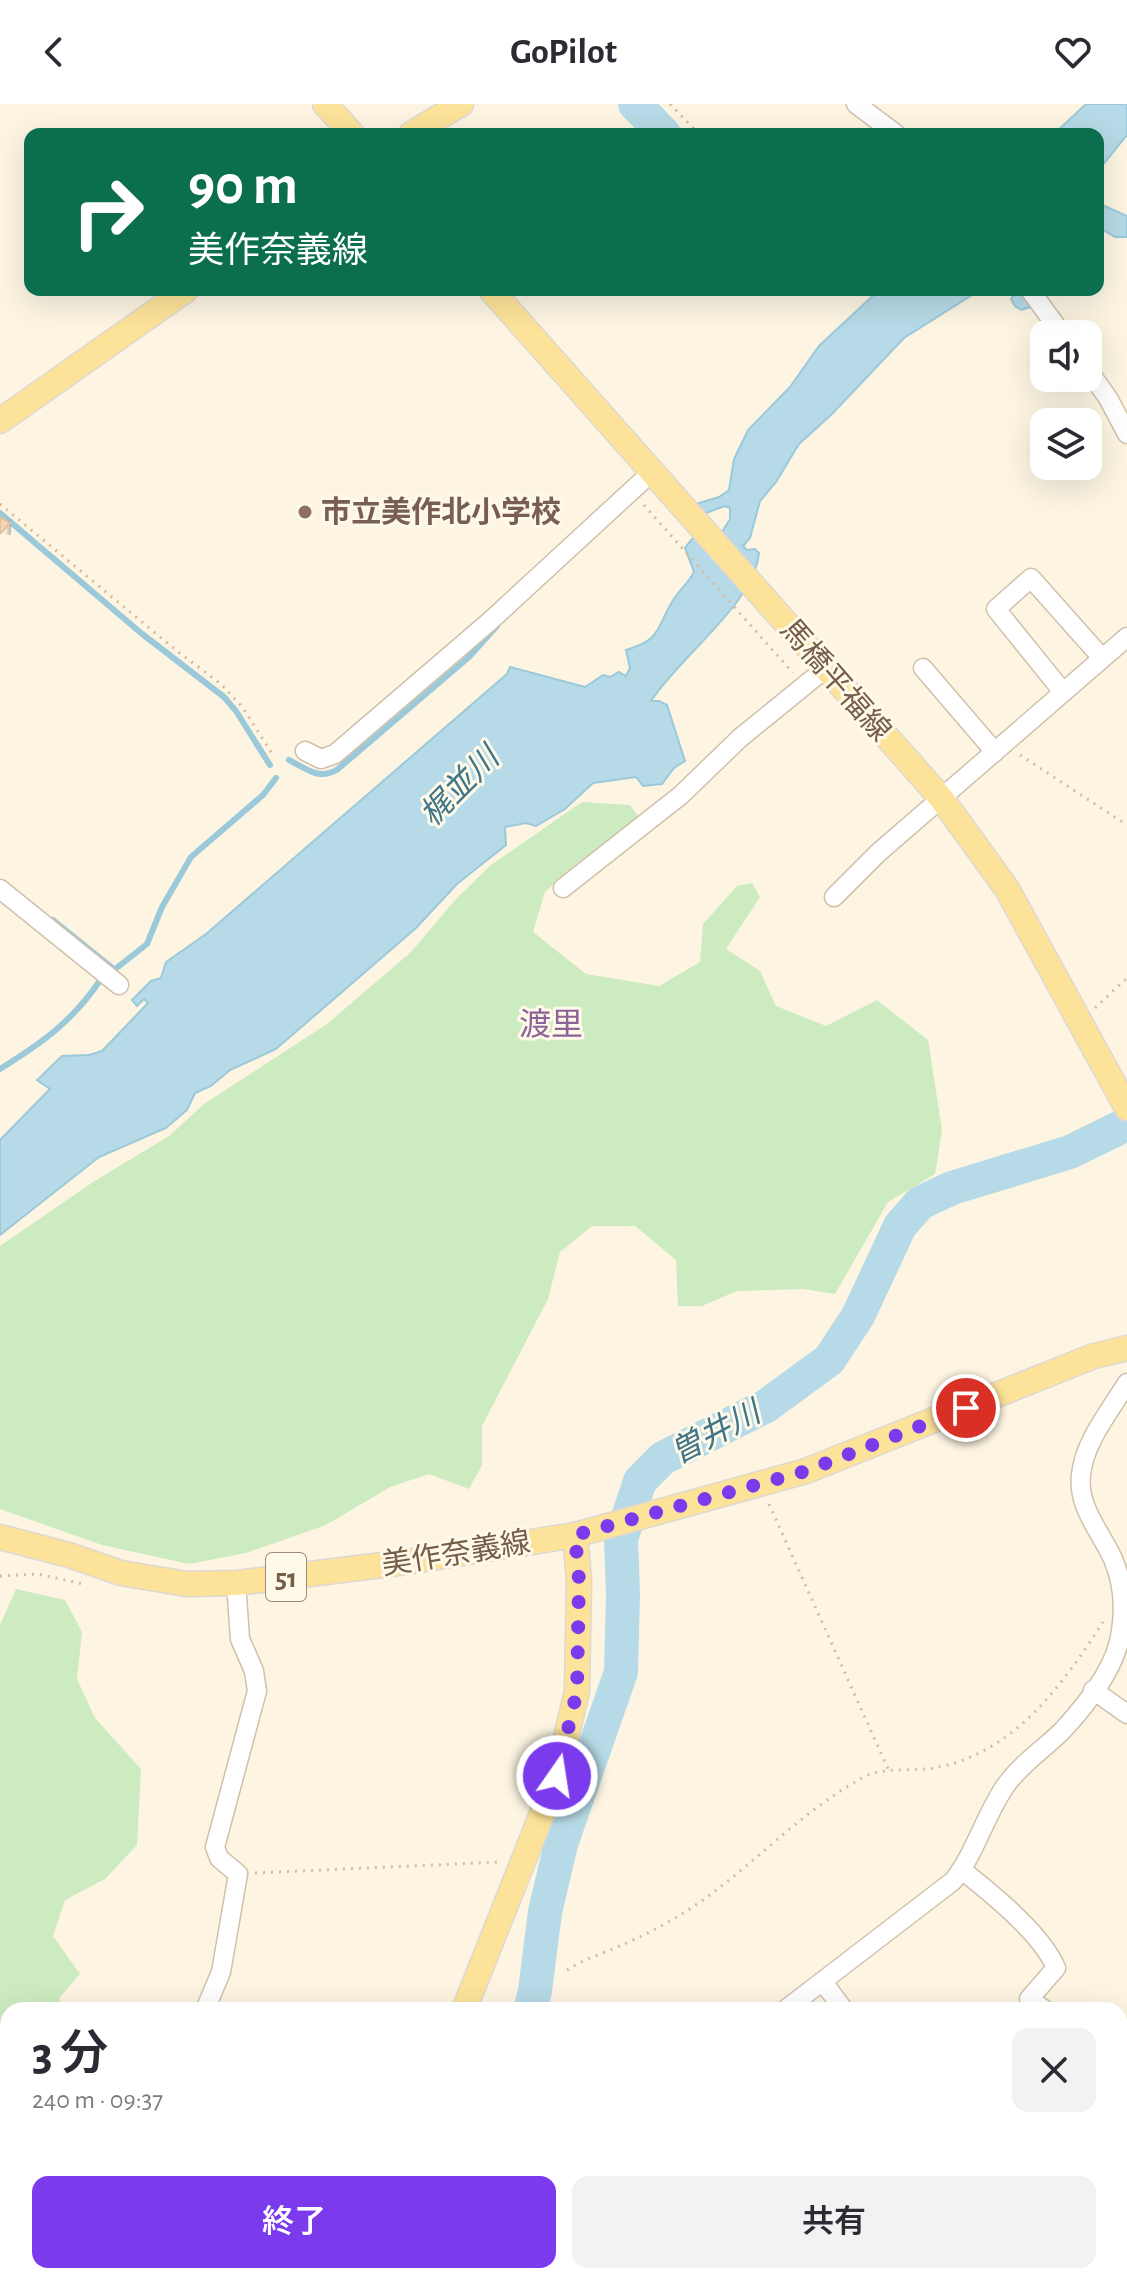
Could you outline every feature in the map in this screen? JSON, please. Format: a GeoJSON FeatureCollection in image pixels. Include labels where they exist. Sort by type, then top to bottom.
{"type":"FeatureCollection","features":[{"type":"Feature","properties":{"kind":"main road"},"geometry":{"type":"LineString","coordinates":[[325,104],[347,128]]}},
{"type":"Feature","properties":{"kind":"main road"},"geometry":{"type":"LineString","coordinates":[[421,128],[461,104]]}},
{"type":"Feature","properties":{"kind":"main road"},"geometry":{"type":"LineString","coordinates":[[0,421],[177,296]]}},
{"type":"Feature","properties":{"kind":"main road","name":"馬橋平福線"},"geometry":{"type":"LineString","coordinates":[[496,296],[941,798],[1007,889],[1125,1104]]}},
{"type":"Feature","properties":{"kind":"main road","name":"美作奈義線"},"geometry":{"type":"LineString","coordinates":[[0,1537],[69,1555],[121,1573],[187,1584],[236,1583],[407,1562],[575,1535],[806,1471],[1094,1356],[1127,1348]]}},
{"type":"Feature","properties":{"kind":"main road"},"geometry":{"type":"LineString","coordinates":[[467,2002],[557,1776],[577,1691],[579,1580],[575,1535]]}},
{"type":"Feature","properties":{"kind":"street"},"geometry":{"type":"LineString","coordinates":[[856,104],[888,128]]}},
{"type":"Feature","properties":{"kind":"street"},"geometry":{"type":"LineString","coordinates":[[1034,296],[1052,320]]}},
{"type":"Feature","properties":{"kind":"street"},"geometry":{"type":"LineString","coordinates":[[1102,390],[1127,434]]}},
{"type":"Feature","properties":{"kind":"street"},"geometry":{"type":"LineString","coordinates":[[305,751],[321,759],[335,754],[489,622],[655,473]]}},
{"type":"Feature","properties":{"kind":"street"},"geometry":{"type":"LineString","coordinates":[[1063,692],[996,609],[1031,578],[1102,658]]}},
{"type":"Feature","properties":{"kind":"street"},"geometry":{"type":"LineString","coordinates":[[834,897],[878,853],[1127,637]]}},
{"type":"Feature","properties":{"kind":"street"},"geometry":{"type":"LineString","coordinates":[[563,888],[672,802],[823,665]]}},
{"type":"Feature","properties":{"kind":"street"},"geometry":{"type":"LineString","coordinates":[[923,668],[1000,748]]}},
{"type":"Feature","properties":{"kind":"street"},"geometry":{"type":"LineString","coordinates":[[0,889],[119,985]]}},
{"type":"Feature","properties":{"kind":"street"},"geometry":{"type":"LineString","coordinates":[[796,2002],[953,1881],[962,1870],[1004,1788],[1021,1766],[1063,1730],[1110,1666],[1121,1634],[1124,1593],[1114,1561],[1080,1494],[1081,1474],[1088,1448],[1127,1383]]}},
{"type":"Feature","properties":{"kind":"street"},"geometry":{"type":"LineString","coordinates":[[208,2002],[221,1972],[238,1874],[219,1858],[215,1847],[257,1691],[254,1671],[240,1639],[236,1583]]}},
{"type":"Feature","properties":{"kind":"street"},"geometry":{"type":"LineString","coordinates":[[1093,1690],[1127,1714]]}},
{"type":"Feature","properties":{"kind":"street"},"geometry":{"type":"LineString","coordinates":[[962,1870],[998,1899],[1051,1955],[1056,1968],[1029,1999],[1033,2002]]}},
{"type":"Feature","properties":{"kind":"street"},"geometry":{"type":"LineString","coordinates":[[823,1982],[838,2002]]}},
{"type":"Feature","properties":{"kind":"path"},"geometry":{"type":"LineString","coordinates":[[670,104],[693,128]]}},
{"type":"Feature","properties":{"kind":"path"},"geometry":{"type":"LineString","coordinates":[[637,497],[800,680]]}},
{"type":"Feature","properties":{"kind":"path"},"geometry":{"type":"LineString","coordinates":[[0,504],[221,684],[243,708],[273,755]]}},
{"type":"Feature","properties":{"kind":"path"},"geometry":{"type":"LineString","coordinates":[[1000,748],[1127,825]]}},
{"type":"Feature","properties":{"kind":"path"},"geometry":{"type":"LineString","coordinates":[[1080,1022],[1127,978]]}},
{"type":"Feature","properties":{"kind":"path"},"geometry":{"type":"LineString","coordinates":[[763,1483],[767,1500],[889,1771]]}},
{"type":"Feature","properties":{"kind":"path"},"geometry":{"type":"LineString","coordinates":[[567,1970],[665,1924],[707,1897],[810,1813],[860,1779],[873,1773],[937,1768],[968,1759],[1017,1729],[1052,1696],[1124,1593]]}},
{"type":"Feature","properties":{"kind":"path"},"geometry":{"type":"LineString","coordinates":[[238,1874],[523,1861]]}},
{"type":"Feature","properties":{"kind":"green space"},"geometry":{"type":"Polygon","coordinates":[[[582,802],[630,805],[639,817],[571,868],[545,892],[533,932],[586,974],[659,986],[700,962],[703,924],[737,886],[752,883],[760,897],[726,949],[760,971],[776,1006],[826,1026],[877,1000],[928,1040],[942,1130],[935,1174],[888,1202],[835,1294],[803,1289],[737,1291],[702,1306],[678,1306],[676,1260],[635,1226],[592,1226],[560,1252],[548,1299],[482,1426],[482,1465],[469,1489],[429,1474],[390,1487],[326,1525],[246,1553],[189,1564],[102,1545],[0,1509],[0,1246],[93,1182],[169,1136],[204,1104],[327,1024],[411,952],[456,899],[491,865],[582,802]]]}},
{"type":"Feature","properties":{"kind":"green space"},"geometry":{"type":"Polygon","coordinates":[[[16,1589],[65,1600],[82,1632],[77,1679],[95,1718],[141,1769],[137,1845],[105,1879],[65,1900],[53,1936],[80,1974],[59,1998],[60,2002],[0,2002],[0,1625],[16,1589]]]}},
{"type":"Feature","properties":{"kind":"water"},"geometry":{"type":"Polygon","coordinates":[[[1086,104],[1127,104],[1127,135],[1104,164],[1104,128],[1060,128],[1086,104]]]}},
{"type":"Feature","properties":{"kind":"water"},"geometry":{"type":"Polygon","coordinates":[[[1104,206],[1127,216],[1127,237],[1115,237],[1104,231],[1104,206]]]}},
{"type":"Feature","properties":{"kind":"water","name":"梶並川"},"geometry":{"type":"Polygon","coordinates":[[[873,296],[970,296],[904,338],[799,444],[776,482],[760,501],[750,538],[743,546],[759,553],[744,591],[651,701],[667,705],[685,761],[674,768],[662,784],[643,786],[636,777],[593,783],[565,809],[536,826],[526,823],[505,827],[506,845],[457,884],[416,928],[276,1049],[230,1070],[211,1086],[195,1093],[187,1110],[166,1128],[99,1157],[0,1235],[0,1140],[50,1089],[37,1080],[62,1056],[102,1051],[148,1003],[144,999],[137,1006],[132,1000],[151,981],[161,978],[166,962],[206,934],[507,674],[510,667],[585,687],[603,675],[610,677],[619,672],[626,676],[630,668],[626,650],[652,638],[674,598],[694,572],[685,548],[692,539],[722,532],[730,519],[730,508],[725,506],[698,516],[696,504],[719,497],[729,490],[734,459],[748,430],[790,387],[819,346],[873,296]]]}},
{"type":"Feature","properties":{"kind":"water"},"geometry":{"type":"Polygon","coordinates":[[[1013,296],[1044,296],[1021,310],[1011,299],[1013,296]]]}},
{"type":"Feature","properties":{"kind":"building"},"geometry":{"type":"Polygon","coordinates":[[[0,517],[10,523],[1,533],[0,532],[0,517]]]}},
{"type":"Feature","properties":{"kind":"waterway"},"geometry":{"type":"LineString","coordinates":[[635,104],[658,128]]}},
{"type":"Feature","properties":{"kind":"waterway"},"geometry":{"type":"LineString","coordinates":[[0,513],[141,633],[224,697],[270,765]]}},
{"type":"Feature","properties":{"kind":"waterway"},"geometry":{"type":"LineString","coordinates":[[289,760],[319,774],[338,769],[469,657],[497,626]]}},
{"type":"Feature","properties":{"kind":"waterway"},"geometry":{"type":"LineString","coordinates":[[114,970],[147,944],[162,907],[191,857],[263,795],[276,778]]}},
{"type":"Feature","properties":{"kind":"waterway"},"geometry":{"type":"LineString","coordinates":[[53,920],[115,970]]}},
{"type":"Feature","properties":{"kind":"waterway"},"geometry":{"type":"LineString","coordinates":[[0,1069],[56,1030],[101,979]]}},
{"type":"Feature","properties":{"kind":"waterway","name":"曽井川"},"geometry":{"type":"LineString","coordinates":[[532,2002],[545,1912],[561,1844],[621,1672],[621,1539],[640,1481],[663,1458],[766,1406],[829,1360],[858,1316],[900,1226],[920,1203],[952,1188],[1070,1152],[1127,1124]]}},
{"type":"Feature","properties":{"kind":"place","name":"市立美作北小学校"},"geometry":{"type":"Point","coordinates":[305,512]}},
{"type":"Feature","properties":{"kind":"district","name":"渡里"},"geometry":{"type":"Point","coordinates":[551,1024]}},
{"type":"Feature","properties":{"kind":"route"},"geometry":{"type":"LineString","coordinates":[[557,1776],[577,1691],[579,1580],[575,1535],[806,1471],[966,1408]]}}]}
